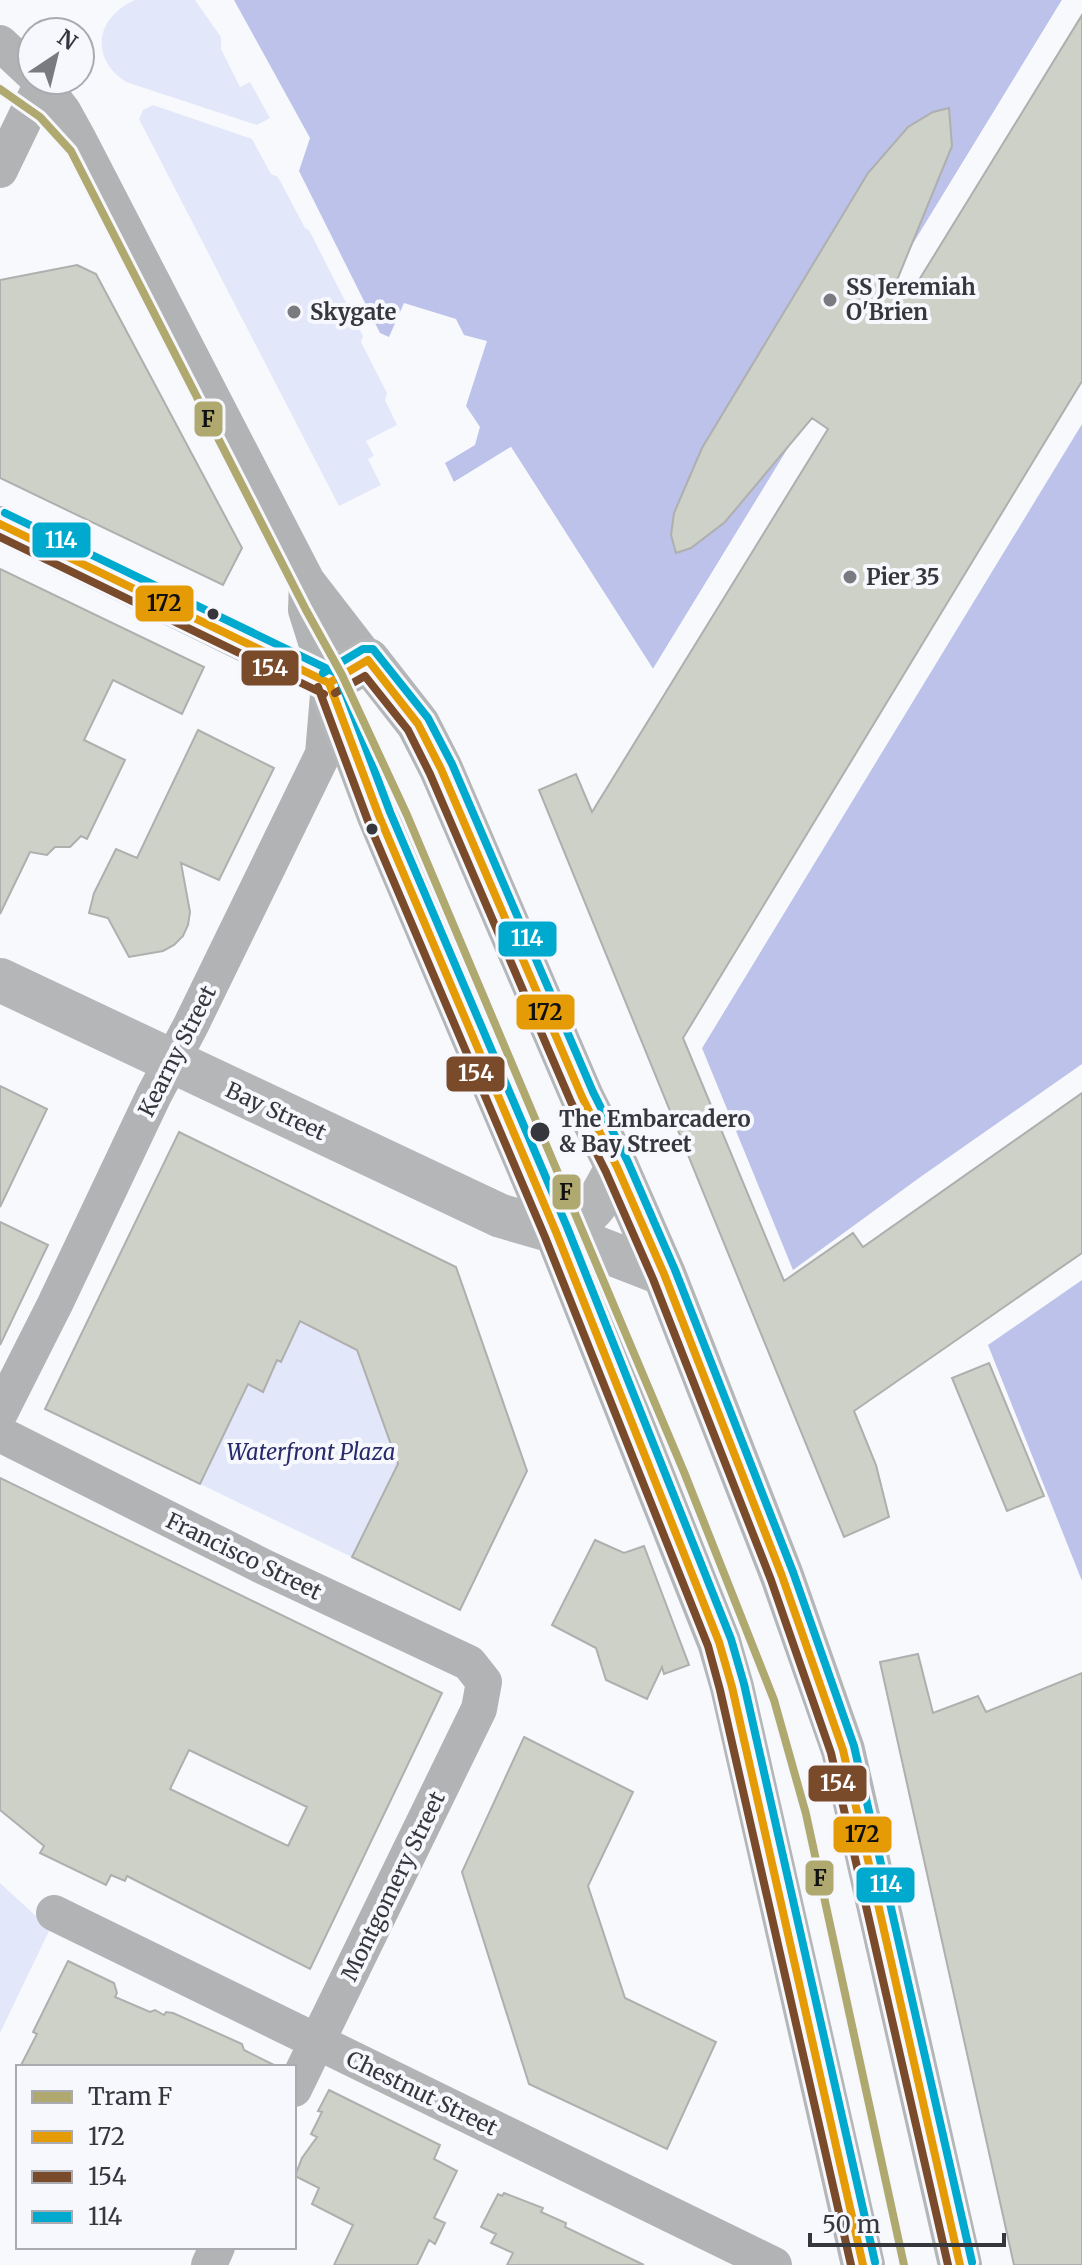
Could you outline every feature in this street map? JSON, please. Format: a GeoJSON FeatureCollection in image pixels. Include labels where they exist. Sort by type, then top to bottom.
{"type":"FeatureCollection","features":[{"type":"Feature","properties":{"kind":"main road"},"geometry":{"type":"LineString","coordinates":[[863,2265],[723,1657],[556,1232],[379,816],[329,683],[368,660],[418,724],[441,769],[582,1097],[664,1274],[782,1576],[843,1750],[960,2265]]}},
{"type":"Feature","properties":{"kind":"main road","name":"Bay Street"},"geometry":{"type":"LineString","coordinates":[[0,980],[501,1216],[556,1232],[664,1274]]}},
{"type":"Feature","properties":{"kind":"main road"},"geometry":{"type":"LineString","coordinates":[[556,1232],[579,1222],[591,1211],[617,1167]]}},
{"type":"Feature","properties":{"kind":"street"},"geometry":{"type":"LineString","coordinates":[[0,43],[16,59]]}},
{"type":"Feature","properties":{"kind":"street"},"geometry":{"type":"LineString","coordinates":[[0,170],[29,96]]}},
{"type":"Feature","properties":{"kind":"street"},"geometry":{"type":"LineString","coordinates":[[50,96],[63,111],[79,140],[307,581],[368,660]]}},
{"type":"Feature","properties":{"kind":"street"},"geometry":{"type":"LineString","coordinates":[[0,524],[329,683]]}},
{"type":"Feature","properties":{"kind":"street"},"geometry":{"type":"LineString","coordinates":[[307,581],[306,610],[329,683]]}},
{"type":"Feature","properties":{"kind":"street","name":"Kearny Street"},"geometry":{"type":"LineString","coordinates":[[0,1413],[323,754],[329,683]]}},
{"type":"Feature","properties":{"kind":"street","name":"Francisco Street"},"geometry":{"type":"LineString","coordinates":[[0,1434],[262,1566],[469,1663],[484,1682]]}},
{"type":"Feature","properties":{"kind":"street","name":"Montgomery Street"},"geometry":{"type":"LineString","coordinates":[[296,2085],[479,1709],[484,1682]]}},
{"type":"Feature","properties":{"kind":"street","name":"Chestnut Street"},"geometry":{"type":"LineString","coordinates":[[63,1917],[774,2265]]}},
{"type":"Feature","properties":{"kind":"green space"},"geometry":{"type":"Polygon","coordinates":[[[135,0],[195,0],[221,37],[221,49],[240,87],[250,82],[270,118],[257,125],[126,82],[114,72],[102,50],[105,27],[122,7],[135,0]]]}},
{"type":"Feature","properties":{"kind":"green space"},"geometry":{"type":"Polygon","coordinates":[[[153,105],[252,139],[271,174],[278,177],[363,336],[361,342],[387,393],[385,400],[397,425],[366,441],[374,456],[368,459],[381,485],[339,506],[139,119],[143,110],[153,105]]]}},
{"type":"Feature","properties":{"kind":"green space","name":"Waterfront Plaza"},"geometry":{"type":"Polygon","coordinates":[[[284,1311],[357,1350],[398,1464],[352,1557],[200,1484],[248,1384],[263,1391],[274,1369],[260,1361],[263,1354],[281,1362],[284,1311]]]}},
{"type":"Feature","properties":{"kind":"green space"},"geometry":{"type":"Polygon","coordinates":[[[0,1883],[50,1929],[0,2033],[0,1883]]]}},
{"type":"Feature","properties":{"kind":"water"},"geometry":{"type":"Polygon","coordinates":[[[234,0],[1062,0],[653,669],[511,447],[454,482],[445,463],[475,445],[480,427],[466,406],[487,341],[464,335],[456,319],[404,303],[389,337],[380,333],[299,171],[310,138],[234,0]]]}},
{"type":"Feature","properties":{"kind":"water"},"geometry":{"type":"Polygon","coordinates":[[[1082,424],[1082,1064],[793,1270],[702,1048],[1082,424]]]}},
{"type":"Feature","properties":{"kind":"water"},"geometry":{"type":"Polygon","coordinates":[[[1082,1280],[1082,1581],[988,1345],[1082,1280]]]}},
{"type":"Feature","properties":{"kind":"pier"},"geometry":{"type":"Polygon","coordinates":[[[1062,0],[1066,0],[652,673],[509,452],[456,486],[454,482],[511,447],[653,669],[1062,0]]]}},
{"type":"Feature","properties":{"kind":"pier"},"geometry":{"type":"Polygon","coordinates":[[[1082,420],[702,1048],[700,1043],[1082,420]]]}},
{"type":"Feature","properties":{"kind":"building","name":"Pier 35"},"geometry":{"type":"Polygon","coordinates":[[[1082,15],[1082,381],[683,1038],[784,1281],[853,1233],[863,1247],[1082,1093],[1082,1253],[854,1411],[876,1465],[889,1517],[844,1537],[539,790],[576,774],[592,812],[828,429],[812,418],[725,522],[691,548],[676,553],[671,535],[674,513],[702,448],[868,173],[908,127],[933,112],[949,108],[952,146],[895,285],[911,293],[1082,15]]]}},
{"type":"Feature","properties":{"kind":"building"},"geometry":{"type":"Polygon","coordinates":[[[77,265],[96,274],[242,548],[223,585],[0,478],[0,280],[77,265]]]}},
{"type":"Feature","properties":{"kind":"building"},"geometry":{"type":"Polygon","coordinates":[[[0,569],[204,667],[182,714],[113,680],[84,740],[125,760],[87,839],[81,836],[70,847],[55,847],[47,855],[30,852],[0,914],[0,569]]]}},
{"type":"Feature","properties":{"kind":"building"},"geometry":{"type":"Polygon","coordinates":[[[198,730],[274,768],[219,880],[181,863],[190,912],[183,936],[163,951],[129,957],[108,918],[89,913],[94,893],[116,849],[137,858],[198,730]]]}},
{"type":"Feature","properties":{"kind":"building"},"geometry":{"type":"Polygon","coordinates":[[[0,1086],[47,1109],[0,1207],[0,1086]]]}},
{"type":"Feature","properties":{"kind":"building"},"geometry":{"type":"Polygon","coordinates":[[[179,1132],[456,1267],[527,1471],[460,1610],[352,1557],[398,1464],[357,1350],[300,1321],[263,1392],[248,1384],[200,1484],[45,1409],[179,1132]]]}},
{"type":"Feature","properties":{"kind":"building"},"geometry":{"type":"Polygon","coordinates":[[[0,1222],[48,1245],[0,1345],[0,1222]]]}},
{"type":"Feature","properties":{"kind":"building"},"geometry":{"type":"Polygon","coordinates":[[[989,1363],[1044,1496],[1007,1511],[952,1378],[989,1363]]]}},
{"type":"Feature","properties":{"kind":"building"},"geometry":{"type":"Polygon","coordinates":[[[0,1478],[442,1693],[310,1969],[127,1876],[125,1881],[111,1875],[106,1885],[40,1853],[44,1846],[0,1810],[0,1478]],[[189,1750],[170,1789],[288,1846],[307,1807],[189,1750]]]}},
{"type":"Feature","properties":{"kind":"building"},"geometry":{"type":"Polygon","coordinates":[[[595,1540],[624,1553],[644,1546],[689,1665],[664,1674],[662,1667],[647,1699],[606,1680],[596,1648],[552,1625],[595,1540]]]}},
{"type":"Feature","properties":{"kind":"building"},"geometry":{"type":"Polygon","coordinates":[[[918,1654],[933,1713],[978,1696],[986,1712],[1082,1673],[1082,2265],[1014,2265],[880,1662],[918,1654]]]}},
{"type":"Feature","properties":{"kind":"building"},"geometry":{"type":"Polygon","coordinates":[[[524,1737],[633,1792],[588,1886],[625,1998],[716,2042],[667,2149],[529,2084],[462,1872],[524,1737]]]}},
{"type":"Feature","properties":{"kind":"building"},"geometry":{"type":"Polygon","coordinates":[[[68,1961],[114,1983],[115,1997],[150,2012],[173,2013],[242,2044],[244,2050],[274,2065],[21,2065],[37,2034],[33,2032],[68,1961]]]}},
{"type":"Feature","properties":{"kind":"building"},"geometry":{"type":"Polygon","coordinates":[[[329,2090],[440,2145],[434,2159],[457,2171],[434,2218],[445,2223],[435,2244],[429,2240],[417,2265],[334,2265],[353,2225],[312,2204],[319,2188],[296,2176],[302,2158],[317,2137],[311,2134],[322,2112],[318,2111],[329,2090]]]}},
{"type":"Feature","properties":{"kind":"building"},"geometry":{"type":"Polygon","coordinates":[[[504,2193],[543,2208],[541,2212],[566,2223],[565,2227],[644,2265],[507,2265],[513,2253],[491,2243],[496,2234],[481,2227],[498,2194],[502,2196],[504,2193]]]}},
{"type":"Feature","properties":{"kind":"tram line","name":"F"},"geometry":{"type":"LineString","coordinates":[[0,89],[40,117],[71,151],[342,675],[407,815],[684,1472],[774,1700],[806,1814],[904,2265]]}},
{"type":"Feature","properties":{"kind":"transit line","name":"114"},"geometry":{"type":"LineString","coordinates":[[5,513],[334,672]]}},
{"type":"Feature","properties":{"kind":"transit line","name":"172"},"geometry":{"type":"LineString","coordinates":[[0,524],[329,683]]}},
{"type":"Feature","properties":{"kind":"transit line","name":"154"},"geometry":{"type":"LineString","coordinates":[[0,537],[324,694]]}},
{"type":"Feature","properties":{"kind":"transit line","name":"114"},"geometry":{"type":"LineString","coordinates":[[323,673],[363,649],[373,649],[428,718],[452,764],[593,1092],[628,1162],[675,1270],[793,1572],[854,1746],[972,2262]]}},
{"type":"Feature","properties":{"kind":"transit line","name":"172"},"geometry":{"type":"LineString","coordinates":[[329,683],[368,660],[418,724],[441,769],[582,1097],[664,1274],[782,1576],[843,1750],[960,2265]]}},
{"type":"Feature","properties":{"kind":"transit line","name":"154"},"geometry":{"type":"LineString","coordinates":[[335,693],[365,676],[408,730],[430,774],[571,1102],[653,1279],[771,1580],[831,1753],[948,2265]]}},
{"type":"Feature","properties":{"kind":"transit line","name":"114"},"geometry":{"type":"LineString","coordinates":[[340,679],[390,812],[567,1227],[731,1639],[744,1684],[875,2262]]}},
{"type":"Feature","properties":{"kind":"transit line","name":"172"},"geometry":{"type":"LineString","coordinates":[[329,683],[379,816],[556,1232],[719,1642],[732,1687],[863,2265]]}},
{"type":"Feature","properties":{"kind":"transit line","name":"154"},"geometry":{"type":"LineString","coordinates":[[318,687],[368,821],[545,1237],[708,1646],[851,2265]]}},
{"type":"Feature","properties":{"kind":"place","name":"SS Jeremiah O'Brien"},"geometry":{"type":"Point","coordinates":[830,300]}},
{"type":"Feature","properties":{"kind":"place","name":"Skygate"},"geometry":{"type":"Point","coordinates":[294,312]}},
{"type":"Feature","properties":{"kind":"place","name":"Pier 35"},"geometry":{"type":"Point","coordinates":[850,577]}},
{"type":"Feature","properties":{"kind":"place","name":"The Embarcadero & Bay Street"},"geometry":{"type":"Point","coordinates":[540,1132]}}]}
